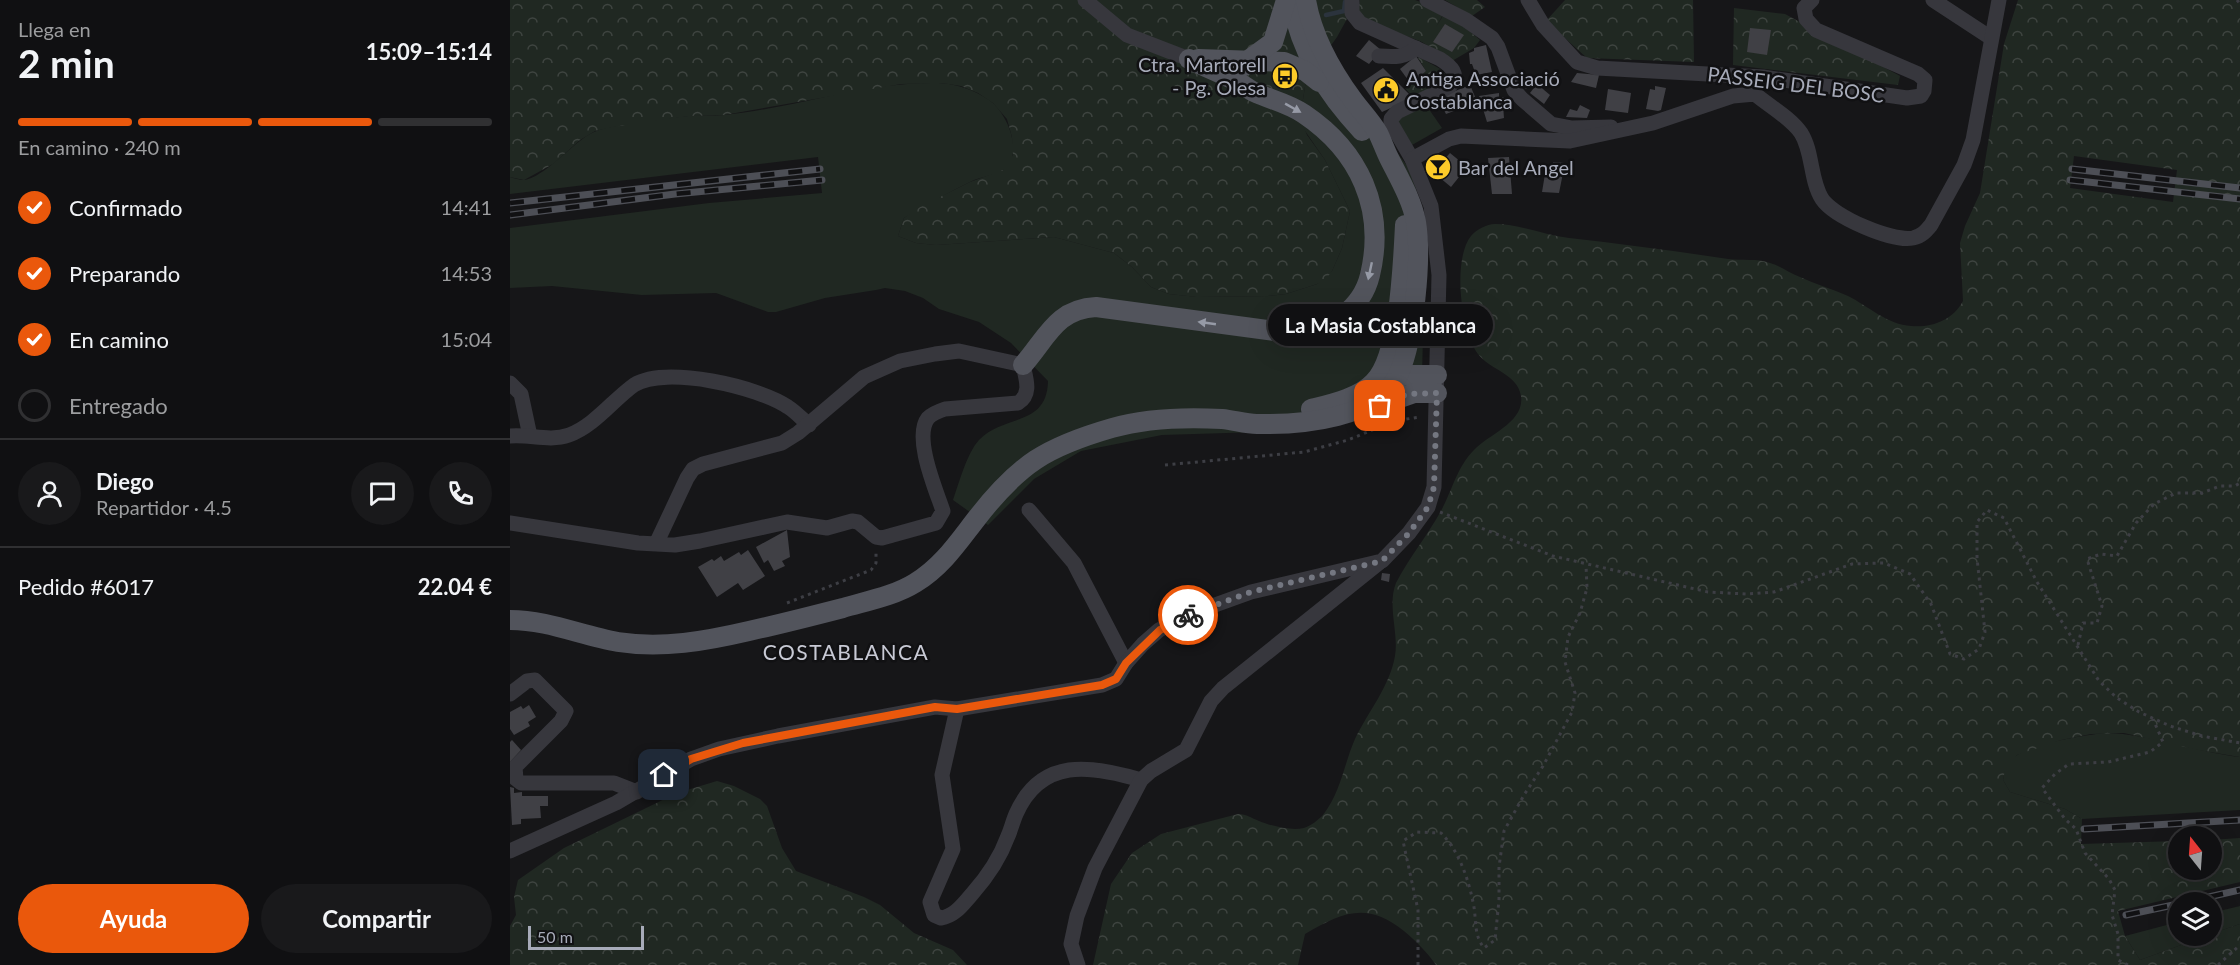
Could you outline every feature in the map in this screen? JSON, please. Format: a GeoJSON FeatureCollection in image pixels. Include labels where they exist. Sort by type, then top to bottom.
{"type":"FeatureCollection","features":[{"type":"Feature","properties":{"kind":"main road"},"geometry":{"type":"LineString","coordinates":[[1273,42],[1286,0]]}},
{"type":"Feature","properties":{"kind":"main road"},"geometry":{"type":"LineString","coordinates":[[1284,62],[1302,43],[1306,34],[1302,2]]}},
{"type":"Feature","properties":{"kind":"main road"},"geometry":{"type":"LineString","coordinates":[[1302,2],[1331,69]]}},
{"type":"Feature","properties":{"kind":"main road"},"geometry":{"type":"LineString","coordinates":[[1240,83],[1247,61],[1273,42],[1302,43],[1331,69],[1378,132],[1415,218],[1417,263],[1410,334],[1398,376],[1379,398],[1354,411]]}},
{"type":"Feature","properties":{"kind":"main road"},"geometry":{"type":"LineString","coordinates":[[1302,43],[1325,88],[1351,120],[1388,156]]}},
{"type":"Feature","properties":{"kind":"main road"},"geometry":{"type":"LineString","coordinates":[[1189,59],[1284,62],[1305,71],[1325,88]]}},
{"type":"Feature","properties":{"kind":"main road"},"geometry":{"type":"LineString","coordinates":[[1023,364],[1061,318],[1078,309],[1096,307],[1297,334],[1314,332],[1336,321],[1360,298],[1368,283],[1374,242],[1371,204],[1359,170],[1338,145],[1305,115],[1280,101],[1253,92],[1240,83],[1189,59]]}},
{"type":"Feature","properties":{"kind":"main road"},"geometry":{"type":"LineString","coordinates":[[1361,391],[1373,383],[1382,372],[1389,356],[1403,260],[1405,193]]}},
{"type":"Feature","properties":{"kind":"main road"},"geometry":{"type":"LineString","coordinates":[[1396,320],[1395,364],[1398,376],[1407,389],[1414,393]]}},
{"type":"Feature","properties":{"kind":"main road"},"geometry":{"type":"LineString","coordinates":[[510,620],[537,621],[622,643],[678,644],[748,632],[894,593],[915,583],[947,556],[1018,471],[1036,457],[1056,447],[1107,429],[1144,421],[1225,420],[1303,411],[1332,403],[1398,376],[1437,384]]}},
{"type":"Feature","properties":{"kind":"main road"},"geometry":{"type":"LineString","coordinates":[[1225,420],[1253,425],[1291,423],[1380,406],[1437,384]]}},
{"type":"Feature","properties":{"kind":"street"},"geometry":{"type":"LineString","coordinates":[[1085,0],[1127,35],[1189,59]]}},
{"type":"Feature","properties":{"kind":"street"},"geometry":{"type":"LineString","coordinates":[[1078,965],[1071,944],[1077,916],[1095,868],[1141,780],[1151,771],[1186,750],[1211,701],[1223,688],[1382,561],[1409,533],[1428,507],[1434,487],[1439,275],[1436,238],[1430,203],[1412,159],[1391,123],[1391,119],[1397,112],[1450,86],[1455,75],[1450,66],[1360,23],[1352,13],[1352,0]]}},
{"type":"Feature","properties":{"kind":"street"},"geometry":{"type":"LineString","coordinates":[[1427,0],[1466,20],[1492,38],[1498,47],[1514,90],[1551,124],[1572,128],[1635,127]]}},
{"type":"Feature","properties":{"kind":"street","name":"PASSEIG DEL BOSC"},"geometry":{"type":"LineString","coordinates":[[1528,0],[1543,25],[1577,62],[1597,68],[1763,77],[1907,98],[1921,96],[1925,80],[1911,70],[1816,30],[1806,19],[1804,8],[1812,0]]}},
{"type":"Feature","properties":{"kind":"street"},"geometry":{"type":"LineString","coordinates":[[1933,0],[1991,38]]}},
{"type":"Feature","properties":{"kind":"street"},"geometry":{"type":"LineString","coordinates":[[1412,159],[1449,139],[1461,136],[1570,141],[1635,127],[1733,96],[1755,94],[1800,133],[1806,144],[1817,187],[1827,206],[1839,215],[1869,229],[1914,238],[1924,233],[1931,225],[1964,165],[1973,140],[1999,0]]}},
{"type":"Feature","properties":{"kind":"street"},"geometry":{"type":"LineString","coordinates":[[1379,56],[1398,57],[1411,53],[1416,48]]}},
{"type":"Feature","properties":{"kind":"street"},"geometry":{"type":"LineString","coordinates":[[1755,94],[1763,77]]}},
{"type":"Feature","properties":{"kind":"street"},"geometry":{"type":"LineString","coordinates":[[510,523],[656,544],[700,542],[787,522],[827,528],[852,521],[858,522],[876,537],[890,537],[936,523],[943,511],[924,448],[924,427],[928,418],[945,409],[1018,403],[1025,399],[1027,393],[1023,364],[959,351],[900,362],[864,377],[838,397],[809,425],[782,443],[703,464],[693,469],[656,544]]}},
{"type":"Feature","properties":{"kind":"street"},"geometry":{"type":"LineString","coordinates":[[510,436],[555,438],[570,435],[634,386],[663,376],[705,379],[760,394],[787,406],[809,425]]}},
{"type":"Feature","properties":{"kind":"street"},"geometry":{"type":"LineString","coordinates":[[510,383],[521,394],[530,436]]}},
{"type":"Feature","properties":{"kind":"street"},"geometry":{"type":"LineString","coordinates":[[1029,510],[1074,563],[1126,663]]}},
{"type":"Feature","properties":{"kind":"street"},"geometry":{"type":"LineString","coordinates":[[510,850],[518,844],[599,811],[637,792],[691,759],[743,743],[935,707],[957,709],[1102,685],[1116,679],[1126,663],[1160,630],[1190,614],[1251,592],[1382,561]]}},
{"type":"Feature","properties":{"kind":"street"},"geometry":{"type":"LineString","coordinates":[[510,694],[527,681],[536,680],[566,711],[561,721],[515,767],[516,779],[521,783],[614,783],[637,792]]}},
{"type":"Feature","properties":{"kind":"street"},"geometry":{"type":"LineString","coordinates":[[957,709],[942,776],[953,849],[930,902],[933,915],[940,918],[954,913],[984,881],[998,860],[1016,814],[1028,791],[1037,783],[1063,770],[1084,768],[1141,780]]}},
{"type":"Feature","properties":{"kind":"path"},"geometry":{"type":"LineString","coordinates":[[2237,0],[2240,4]]}},
{"type":"Feature","properties":{"kind":"path"},"geometry":{"type":"LineString","coordinates":[[1165,465],[1304,452],[1347,440],[1394,421],[1437,414]]}},
{"type":"Feature","properties":{"kind":"path"},"geometry":{"type":"LineString","coordinates":[[2078,645],[2083,623],[2097,623],[2102,606],[2087,559],[2101,554],[2117,556],[2136,523],[2154,504],[2176,493],[2202,493],[2220,486],[2235,486],[2240,483]]}},
{"type":"Feature","properties":{"kind":"path"},"geometry":{"type":"LineString","coordinates":[[1428,507],[1553,556],[1708,591],[1747,594],[1774,592],[1852,564],[1884,563],[1910,574],[1931,604],[1950,654],[1964,659],[1979,649],[1985,632],[1977,558],[1977,522],[1987,510],[2004,518],[2037,582],[2099,681],[2117,698],[2139,712],[2202,736],[2240,743]]}},
{"type":"Feature","properties":{"kind":"path"},"geometry":{"type":"LineString","coordinates":[[782,605],[871,570],[876,563],[876,537]]}},
{"type":"Feature","properties":{"kind":"path"},"geometry":{"type":"LineString","coordinates":[[1418,965],[1418,910],[1403,841],[1417,832],[1442,833],[1453,845],[1474,904],[1477,939],[1484,948],[1495,940],[1499,867],[1504,831],[1572,712],[1575,693],[1565,662],[1568,637],[1580,613],[1587,588],[1586,564]]}},
{"type":"Feature","properties":{"kind":"path"},"geometry":{"type":"LineString","coordinates":[[2128,965],[2118,960],[2118,934],[2112,915],[2115,890],[2109,879],[2085,853],[2076,829],[2065,819],[2042,788],[2069,764],[2108,762],[2150,752],[2163,742],[2153,718]]}},
{"type":"Feature","properties":{"kind":"path"},"geometry":{"type":"LineString","coordinates":[[2218,965],[2240,945]]}},
{"type":"Feature","properties":{"kind":"green space"},"geometry":{"type":"Polygon","coordinates":[[[510,0],[1353,0],[1348,17],[1337,37],[1306,80],[1300,118],[1307,135],[1325,160],[1350,211],[1342,248],[1332,271],[1326,279],[1317,284],[1286,294],[1268,296],[1197,297],[1169,294],[1151,287],[1132,267],[1114,253],[1054,237],[936,245],[916,243],[898,236],[904,218],[920,207],[970,182],[1003,170],[1013,155],[1012,137],[1007,119],[993,103],[961,86],[942,83],[901,84],[724,115],[689,116],[613,127],[595,131],[580,140],[553,164],[524,180],[510,177],[510,0]]]}},
{"type":"Feature","properties":{"kind":"green space"},"geometry":{"type":"Polygon","coordinates":[[[1360,0],[1415,0],[1445,11],[1436,27],[1446,11],[1480,40],[1474,48],[1452,61],[1422,42],[1363,19],[1358,9],[1360,0]]]}},
{"type":"Feature","properties":{"kind":"green space"},"geometry":{"type":"Polygon","coordinates":[[[1445,0],[1477,0],[1485,7],[1472,16],[1445,0]]]}},
{"type":"Feature","properties":{"kind":"green space"},"geometry":{"type":"Polygon","coordinates":[[[1565,0],[1693,0],[1694,62],[1587,58],[1546,21],[1565,0]]]}},
{"type":"Feature","properties":{"kind":"green space"},"geometry":{"type":"Polygon","coordinates":[[[2018,0],[2240,0],[2240,757],[2124,733],[2091,734],[2061,740],[2017,755],[2006,765],[2003,780],[2010,792],[2065,809],[2082,819],[2081,844],[2168,841],[2168,880],[2222,880],[2222,839],[2240,838],[2240,882],[2198,892],[2168,892],[2168,899],[2118,911],[2125,936],[2140,960],[2178,946],[2222,946],[2222,930],[2240,924],[2240,965],[1436,965],[1421,947],[1391,922],[1366,913],[1354,913],[1331,920],[1305,934],[1298,965],[1093,965],[1111,884],[1132,853],[1161,834],[1238,814],[1281,828],[1304,828],[1323,815],[1334,797],[1355,739],[1384,688],[1392,667],[1396,647],[1393,601],[1396,583],[1441,511],[1468,457],[1480,444],[1505,427],[1521,405],[1521,396],[1515,382],[1478,354],[1467,330],[1460,278],[1465,247],[1473,234],[1489,225],[1504,224],[1569,238],[1728,259],[1765,261],[1848,296],[1894,322],[1911,326],[1927,326],[1948,318],[1963,301],[1960,243],[1980,193],[2004,44],[2018,0]],[[2074,156],[2070,188],[2173,202],[2177,170],[2074,156]]]}},
{"type":"Feature","properties":{"kind":"green space"},"geometry":{"type":"Polygon","coordinates":[[[1734,8],[1785,14],[1900,76],[1898,85],[1733,65],[1734,8]]]}},
{"type":"Feature","properties":{"kind":"green space"},"geometry":{"type":"Polygon","coordinates":[[[1417,56],[1442,70],[1447,76],[1443,83],[1413,97],[1404,87],[1426,71],[1417,56]]]}},
{"type":"Feature","properties":{"kind":"green space"},"geometry":{"type":"Polygon","coordinates":[[[1306,80],[1351,93],[1412,172],[1425,254],[1422,376],[1397,405],[1372,419],[1260,432],[1162,435],[1081,451],[1034,479],[988,525],[953,500],[967,460],[979,440],[989,432],[1032,413],[1040,406],[1046,396],[1048,381],[1011,343],[979,322],[939,309],[923,298],[905,291],[885,288],[825,298],[776,312],[768,312],[716,293],[642,295],[552,286],[510,288],[510,228],[709,203],[822,193],[818,157],[510,194],[510,177],[523,180],[531,178],[594,132],[666,119],[751,112],[885,86],[939,83],[972,90],[996,106],[1011,134],[1013,155],[1009,164],[1002,171],[972,181],[904,218],[898,236],[916,243],[936,245],[1054,237],[1114,253],[1132,267],[1151,287],[1169,294],[1198,297],[1286,294],[1317,284],[1332,271],[1342,248],[1350,211],[1325,160],[1303,128],[1300,118],[1306,80]]]}},
{"type":"Feature","properties":{"kind":"green space"},"geometry":{"type":"Polygon","coordinates":[[[1426,105],[1442,128],[1412,145],[1397,120],[1426,105]]]}},
{"type":"Feature","properties":{"kind":"green space"},"geometry":{"type":"Polygon","coordinates":[[[2106,733],[2140,736],[2240,757],[2240,810],[2082,819],[2065,809],[2010,792],[2003,780],[2005,766],[2022,752],[2051,742],[2106,733]]]}},
{"type":"Feature","properties":{"kind":"green space"},"geometry":{"type":"Polygon","coordinates":[[[717,781],[734,786],[760,799],[767,806],[782,848],[796,871],[880,905],[914,933],[953,950],[967,965],[510,965],[510,926],[516,915],[514,897],[518,880],[564,848],[677,793],[717,781]]]}},
{"type":"Feature","properties":{"kind":"green space"},"geometry":{"type":"Polygon","coordinates":[[[2240,906],[2240,924],[2222,930],[2222,910],[2240,906]]]}},
{"type":"Feature","properties":{"kind":"green space"},"geometry":{"type":"Polygon","coordinates":[[[2168,925],[2168,946],[2178,946],[2140,960],[2125,936],[2168,925]]]}},
{"type":"Feature","properties":{"kind":"building"},"geometry":{"type":"Polygon","coordinates":[[[1445,24],[1464,35],[1452,52],[1433,42],[1445,24]]]}},
{"type":"Feature","properties":{"kind":"building"},"geometry":{"type":"Polygon","coordinates":[[[1750,28],[1771,30],[1767,55],[1747,52],[1750,28]]]}},
{"type":"Feature","properties":{"kind":"building"},"geometry":{"type":"Polygon","coordinates":[[[1369,40],[1381,50],[1369,64],[1356,56],[1369,40]]]}},
{"type":"Feature","properties":{"kind":"building"},"geometry":{"type":"Polygon","coordinates":[[[1486,45],[1492,72],[1476,75],[1470,64],[1469,53],[1474,51],[1474,48],[1486,45]]]}},
{"type":"Feature","properties":{"kind":"building"},"geometry":{"type":"Polygon","coordinates":[[[1416,56],[1426,71],[1411,84],[1400,69],[1416,56]]]}},
{"type":"Feature","properties":{"kind":"building","name":"Antiga Associació Costablanca"},"geometry":{"type":"Polygon","coordinates":[[[1383,68],[1413,98],[1382,112],[1361,83],[1383,68]]]}},
{"type":"Feature","properties":{"kind":"building"},"geometry":{"type":"Polygon","coordinates":[[[1577,73],[1599,75],[1596,88],[1571,82],[1577,73]]]}},
{"type":"Feature","properties":{"kind":"building"},"geometry":{"type":"Polygon","coordinates":[[[1524,74],[1533,81],[1526,89],[1519,79],[1524,74]]]}},
{"type":"Feature","properties":{"kind":"building"},"geometry":{"type":"Polygon","coordinates":[[[1537,84],[1550,95],[1544,104],[1530,93],[1537,84]]]}},
{"type":"Feature","properties":{"kind":"building"},"geometry":{"type":"Polygon","coordinates":[[[1470,85],[1476,99],[1466,103],[1467,106],[1446,114],[1443,108],[1437,110],[1433,100],[1470,85]]]}},
{"type":"Feature","properties":{"kind":"building"},"geometry":{"type":"Polygon","coordinates":[[[1655,86],[1666,88],[1661,110],[1658,111],[1646,109],[1650,89],[1655,90],[1655,86]]]}},
{"type":"Feature","properties":{"kind":"building"},"geometry":{"type":"Polygon","coordinates":[[[1608,89],[1631,93],[1628,113],[1605,110],[1608,89]]]}},
{"type":"Feature","properties":{"kind":"building"},"geometry":{"type":"Polygon","coordinates":[[[1499,93],[1499,97],[1503,97],[1508,103],[1503,105],[1504,118],[1487,122],[1479,96],[1499,93]]]}},
{"type":"Feature","properties":{"kind":"building"},"geometry":{"type":"Polygon","coordinates":[[[1580,105],[1590,110],[1587,118],[1566,117],[1570,109],[1577,111],[1580,105]]]}},
{"type":"Feature","properties":{"kind":"building"},"geometry":{"type":"Polygon","coordinates":[[[1450,153],[1467,167],[1451,187],[1433,172],[1450,153]]]}},
{"type":"Feature","properties":{"kind":"building"},"geometry":{"type":"Polygon","coordinates":[[[1509,157],[1512,194],[1492,194],[1488,158],[1509,157]]]}},
{"type":"Feature","properties":{"kind":"building"},"geometry":{"type":"Polygon","coordinates":[[[1553,162],[1565,163],[1559,193],[1542,192],[1546,168],[1552,170],[1553,162]]]}},
{"type":"Feature","properties":{"kind":"building"},"geometry":{"type":"Polygon","coordinates":[[[787,530],[790,557],[782,561],[785,566],[774,571],[768,560],[764,563],[756,547],[787,530]]]}},
{"type":"Feature","properties":{"kind":"building"},"geometry":{"type":"Polygon","coordinates":[[[748,550],[765,576],[743,590],[738,583],[717,597],[698,567],[712,559],[714,561],[721,556],[724,561],[739,552],[741,555],[748,550]]]}},
{"type":"Feature","properties":{"kind":"building"},"geometry":{"type":"Polygon","coordinates":[[[1382,573],[1390,574],[1389,582],[1381,580],[1382,573]]]}},
{"type":"Feature","properties":{"kind":"building"},"geometry":{"type":"Polygon","coordinates":[[[529,705],[536,717],[528,722],[530,726],[514,735],[510,729],[510,712],[521,706],[523,709],[529,705]]]}},
{"type":"Feature","properties":{"kind":"building"},"geometry":{"type":"Polygon","coordinates":[[[512,740],[521,750],[510,762],[510,742],[512,740]]]}},
{"type":"Feature","properties":{"kind":"building"},"geometry":{"type":"Polygon","coordinates":[[[510,787],[514,788],[514,793],[522,792],[522,796],[548,796],[548,806],[540,806],[541,818],[521,819],[521,824],[512,825],[510,787]]]}},
{"type":"Feature","properties":{"kind":"waterway"},"geometry":{"type":"LineString","coordinates":[[1326,15],[1344,11],[1345,2]]}},
{"type":"Feature","properties":{"kind":"railway"},"geometry":{"type":"LineString","coordinates":[[510,203],[820,169]]}},
{"type":"Feature","properties":{"kind":"railway"},"geometry":{"type":"LineString","coordinates":[[2072,169],[2240,188]]}},
{"type":"Feature","properties":{"kind":"railway"},"geometry":{"type":"LineString","coordinates":[[510,215],[675,194],[822,180]]}},
{"type":"Feature","properties":{"kind":"railway"},"geometry":{"type":"LineString","coordinates":[[2070,180],[2240,199]]}},
{"type":"Feature","properties":{"kind":"railway"},"geometry":{"type":"LineString","coordinates":[[2084,829],[2240,820]]}},
{"type":"Feature","properties":{"kind":"railway"},"geometry":{"type":"LineString","coordinates":[[2222,894],[2240,890]]}},
{"type":"Feature","properties":{"kind":"railway"},"geometry":{"type":"LineString","coordinates":[[2126,915],[2168,906]]}},
{"type":"Feature","properties":{"kind":"way so far"},"geometry":{"type":"LineString","coordinates":[[1188,615],[1251,592],[1382,561],[1409,533],[1428,507],[1434,487],[1437,393],[1407,394],[1380,406]]}},
{"type":"Feature","properties":{"kind":"place","name":"Ctra. Martorell - Pg. Olesa"},"geometry":{"type":"Point","coordinates":[1285,76]}},
{"type":"Feature","properties":{"kind":"place","name":"Antiga Associació Costablanca"},"geometry":{"type":"Point","coordinates":[1386,90]}},
{"type":"Feature","properties":{"kind":"place","name":"Bar del Angel"},"geometry":{"type":"Point","coordinates":[1438,167]}},
{"type":"Feature","properties":{"kind":"place","name":"La Masia Costablanca"},"geometry":{"type":"Point","coordinates":[1380,406]}},
{"type":"Feature","properties":{"kind":"district","name":"COSTABLANCA"},"geometry":{"type":"Point","coordinates":[846,651]}},
{"type":"Feature","properties":{"kind":"route"},"geometry":{"type":"LineString","coordinates":[[664,775],[691,759],[719,749],[777,736],[935,707],[957,709],[1102,685],[1116,679],[1126,663],[1143,644],[1160,630],[1188,615]]}}]}
